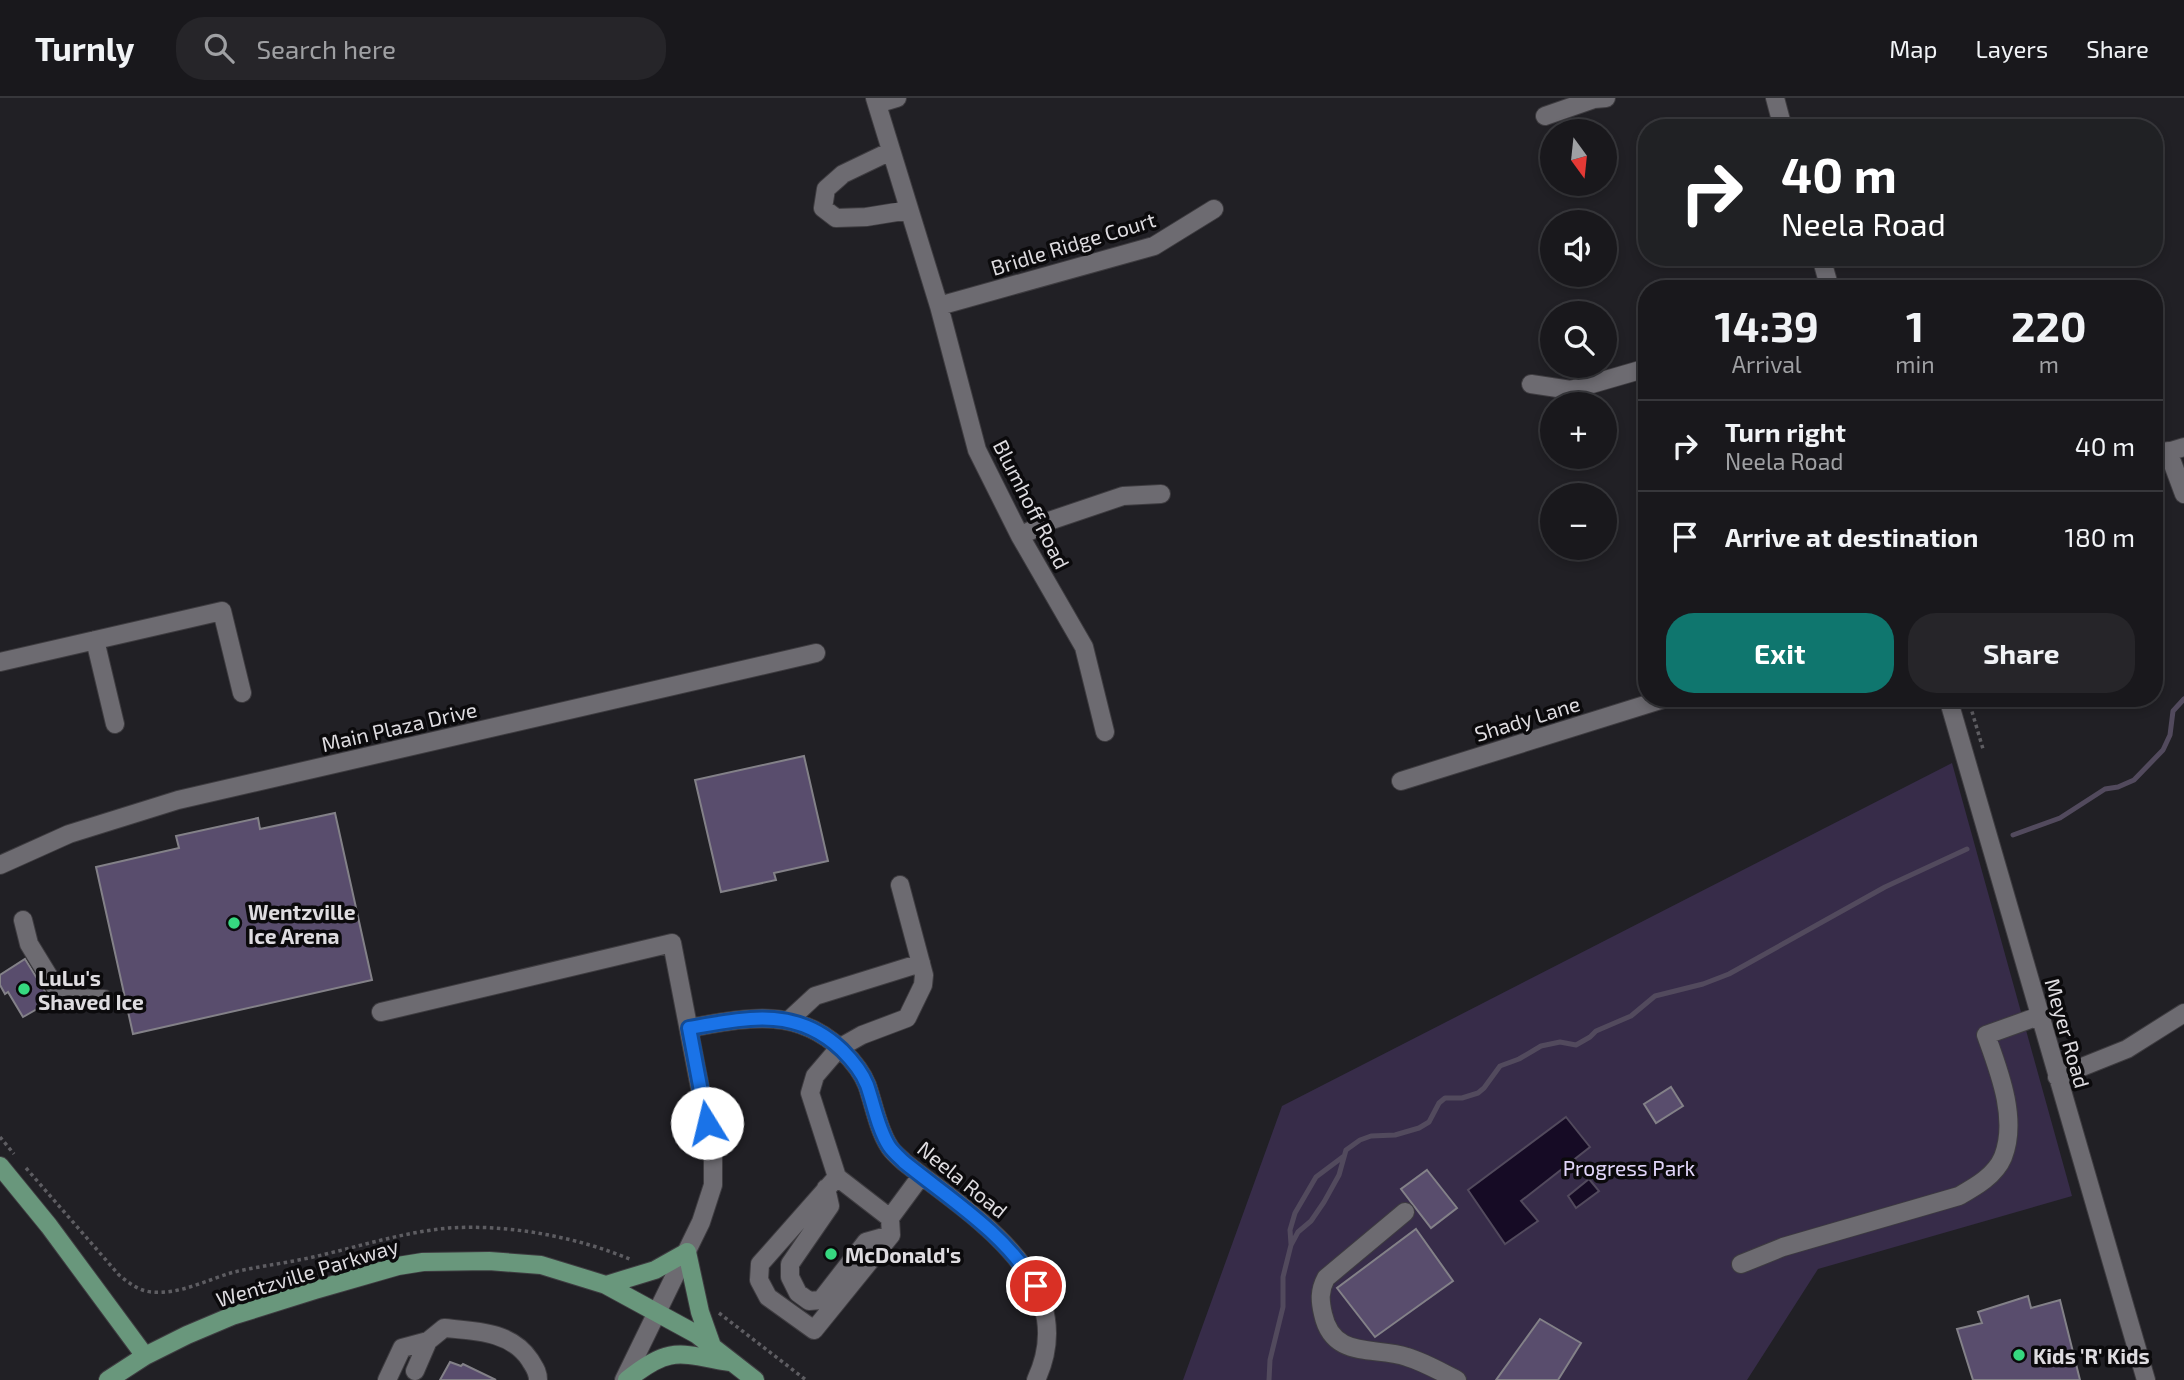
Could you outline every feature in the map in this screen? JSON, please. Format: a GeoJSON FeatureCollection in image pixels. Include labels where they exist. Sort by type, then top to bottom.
{"type":"FeatureCollection","features":[{"type":"Feature","properties":{"kind":"main road"},"geometry":{"type":"LineString","coordinates":[[3,1168],[145,1356]]}},
{"type":"Feature","properties":{"kind":"main road"},"geometry":{"type":"LineString","coordinates":[[606,1285],[654,1270],[687,1252],[698,1304],[712,1346]]}},
{"type":"Feature","properties":{"kind":"main road","name":"Wentzville Parkway"},"geometry":{"type":"LineString","coordinates":[[108,1380],[145,1356],[232,1316],[398,1266],[423,1262],[489,1261],[541,1265],[606,1285],[712,1346],[755,1380]]}},
{"type":"Feature","properties":{"kind":"main road"},"geometry":{"type":"LineString","coordinates":[[625,1380],[648,1363],[675,1354],[732,1362]]}},
{"type":"Feature","properties":{"kind":"street"},"geometry":{"type":"LineString","coordinates":[[876,101],[897,98]]}},
{"type":"Feature","properties":{"kind":"street"},"geometry":{"type":"LineString","coordinates":[[1545,116],[1594,99],[1606,98]]}},
{"type":"Feature","properties":{"kind":"street"},"geometry":{"type":"LineString","coordinates":[[1775,98],[1781,119]]}},
{"type":"Feature","properties":{"kind":"street","name":"Blumhoff Road"},"geometry":{"type":"LineString","coordinates":[[876,101],[939,306],[977,450],[1020,536],[1084,647],[1105,732]]}},
{"type":"Feature","properties":{"kind":"street"},"geometry":{"type":"LineString","coordinates":[[891,151],[843,174],[826,189],[823,208],[835,218],[866,217],[909,210]]}},
{"type":"Feature","properties":{"kind":"street","name":"Bridle Ridge Court"},"geometry":{"type":"LineString","coordinates":[[939,306],[1154,246],[1214,209]]}},
{"type":"Feature","properties":{"kind":"street"},"geometry":{"type":"LineString","coordinates":[[1531,384],[1571,390],[1638,371]]}},
{"type":"Feature","properties":{"kind":"street"},"geometry":{"type":"LineString","coordinates":[[2169,451],[2184,494]]}},
{"type":"Feature","properties":{"kind":"street"},"geometry":{"type":"LineString","coordinates":[[1020,536],[1052,520],[1124,496],[1161,494]]}},
{"type":"Feature","properties":{"kind":"street"},"geometry":{"type":"LineString","coordinates":[[0,662],[222,611],[242,693]]}},
{"type":"Feature","properties":{"kind":"street"},"geometry":{"type":"LineString","coordinates":[[95,640],[115,724]]}},
{"type":"Feature","properties":{"kind":"street","name":"Main Plaza Drive"},"geometry":{"type":"LineString","coordinates":[[0,865],[69,834],[178,800],[816,653]]}},
{"type":"Feature","properties":{"kind":"street","name":"Shady Lane"},"geometry":{"type":"LineString","coordinates":[[1401,781],[1638,707]]}},
{"type":"Feature","properties":{"kind":"street","name":"Meyer Road"},"geometry":{"type":"LineString","coordinates":[[1951,707],[2146,1380]]}},
{"type":"Feature","properties":{"kind":"street"},"geometry":{"type":"LineString","coordinates":[[891,1226],[866,1242],[821,1300],[809,1301],[797,1293],[790,1277],[790,1264],[830,1206],[832,1182],[810,1093],[815,1076],[839,1048],[862,1035],[906,1018],[923,985],[924,975],[900,885]]}},
{"type":"Feature","properties":{"kind":"street"},"geometry":{"type":"LineString","coordinates":[[23,920],[29,944],[62,998],[104,999]]}},
{"type":"Feature","properties":{"kind":"street"},"geometry":{"type":"LineString","coordinates":[[381,1012],[672,943],[713,1155],[713,1185],[701,1222],[625,1380]]}},
{"type":"Feature","properties":{"kind":"street"},"geometry":{"type":"LineString","coordinates":[[788,1021],[816,996],[921,962]]}},
{"type":"Feature","properties":{"kind":"street"},"geometry":{"type":"LineString","coordinates":[[2057,1077],[2127,1049],[2184,1013]]}},
{"type":"Feature","properties":{"kind":"street"},"geometry":{"type":"LineString","coordinates":[[1741,1264],[1783,1247],[1959,1196],[1983,1181],[2002,1159],[2008,1119],[1999,1070],[1986,1035],[2039,1016]]}},
{"type":"Feature","properties":{"kind":"street","name":"Neela Road"},"geometry":{"type":"LineString","coordinates":[[689,1028],[743,1018],[771,1017],[799,1023],[830,1039],[853,1061],[866,1082],[889,1147],[1007,1245],[1036,1286],[1043,1306],[1046,1334],[1044,1355],[1036,1380]]}},
{"type":"Feature","properties":{"kind":"street"},"geometry":{"type":"LineString","coordinates":[[832,1182],[760,1264],[759,1280],[768,1297],[814,1330],[891,1226],[921,1176]]}},
{"type":"Feature","properties":{"kind":"street"},"geometry":{"type":"LineString","coordinates":[[832,1182],[891,1226]]}},
{"type":"Feature","properties":{"kind":"street"},"geometry":{"type":"LineString","coordinates":[[1405,1212],[1326,1278],[1321,1288],[1324,1321],[1333,1337],[1345,1346],[1361,1351],[1406,1356],[1457,1380]]}},
{"type":"Feature","properties":{"kind":"street"},"geometry":{"type":"LineString","coordinates":[[387,1380],[402,1348],[428,1341],[444,1328],[479,1332],[510,1340],[526,1355],[538,1373],[538,1380]]}},
{"type":"Feature","properties":{"kind":"street"},"geometry":{"type":"LineString","coordinates":[[415,1371],[428,1341]]}},
{"type":"Feature","properties":{"kind":"path"},"geometry":{"type":"LineString","coordinates":[[0,1137],[119,1275],[148,1292],[174,1290],[244,1270],[310,1258],[390,1238],[450,1228]]}},
{"type":"Feature","properties":{"kind":"green space","name":"Progress Park"},"geometry":{"type":"Polygon","coordinates":[[[1952,763],[2072,1196],[1818,1269],[1747,1380],[1183,1380],[1282,1106],[1952,763]]]}},
{"type":"Feature","properties":{"kind":"shaded area"},"geometry":{"type":"Polygon","coordinates":[[[1566,1117],[1590,1147],[1521,1201],[1538,1221],[1505,1244],[1468,1190],[1566,1117]]]}},
{"type":"Feature","properties":{"kind":"shaded area"},"geometry":{"type":"Polygon","coordinates":[[[1589,1179],[1599,1191],[1576,1208],[1568,1196],[1589,1179]]]}},
{"type":"Feature","properties":{"kind":"building"},"geometry":{"type":"Polygon","coordinates":[[[804,756],[828,861],[774,873],[776,880],[721,892],[695,780],[804,756]]]}},
{"type":"Feature","properties":{"kind":"building","name":"Wentzville Ice Arena"},"geometry":{"type":"Polygon","coordinates":[[[335,813],[372,980],[133,1034],[96,867],[179,848],[176,836],[258,818],[260,829],[335,813]]]}},
{"type":"Feature","properties":{"kind":"building","name":"LuLu's Shaved Ice"},"geometry":{"type":"Polygon","coordinates":[[[25,959],[51,1001],[23,1017],[8,992],[5,994],[0,985],[0,975],[25,959]]]}},
{"type":"Feature","properties":{"kind":"building"},"geometry":{"type":"Polygon","coordinates":[[[1671,1087],[1683,1106],[1656,1123],[1644,1104],[1671,1087]]]}},
{"type":"Feature","properties":{"kind":"building"},"geometry":{"type":"Polygon","coordinates":[[[1427,1170],[1457,1208],[1431,1228],[1401,1189],[1427,1170]]]}},
{"type":"Feature","properties":{"kind":"building"},"geometry":{"type":"Polygon","coordinates":[[[1416,1229],[1453,1281],[1375,1337],[1337,1288],[1416,1229]]]}},
{"type":"Feature","properties":{"kind":"building","name":"Kids 'R' Kids"},"geometry":{"type":"Polygon","coordinates":[[[2028,1296],[2031,1308],[2060,1300],[2080,1380],[1973,1380],[1957,1329],[1982,1323],[1978,1312],[2028,1296]]]}},
{"type":"Feature","properties":{"kind":"building"},"geometry":{"type":"Polygon","coordinates":[[[1540,1319],[1581,1343],[1558,1380],[1496,1380],[1540,1319]]]}},
{"type":"Feature","properties":{"kind":"building"},"geometry":{"type":"Polygon","coordinates":[[[450,1362],[461,1366],[463,1364],[496,1380],[440,1380],[450,1362]]]}},
{"type":"Feature","properties":{"kind":"waterway"},"geometry":{"type":"LineString","coordinates":[[2013,835],[2060,818],[2105,789],[2134,780],[2163,750],[2170,735],[2173,711],[2184,699]]}},
{"type":"Feature","properties":{"kind":"waterway"},"geometry":{"type":"LineString","coordinates":[[1269,1380],[1270,1360],[1283,1307],[1283,1277],[1291,1245],[1298,1232],[1311,1221],[1324,1202],[1339,1175],[1346,1150],[1371,1136],[1395,1135],[1419,1128],[1429,1122],[1439,1103],[1445,1098],[1462,1098],[1478,1093],[1500,1066],[1541,1046],[1560,1042],[1576,1045],[1596,1031],[1631,1016],[1655,996],[1703,984],[1729,974],[1885,887],[1967,849]]}},
{"type":"Feature","properties":{"kind":"waterway"},"geometry":{"type":"LineString","coordinates":[[1291,1244],[1290,1230],[1295,1213],[1316,1177],[1344,1156]]}},
{"type":"Feature","properties":{"kind":"place","name":"Wentzville Ice Arena"},"geometry":{"type":"Point","coordinates":[234,923]}},
{"type":"Feature","properties":{"kind":"place","name":"LuLu's Shaved Ice"},"geometry":{"type":"Point","coordinates":[24,989]}},
{"type":"Feature","properties":{"kind":"place","name":"McDonald's"},"geometry":{"type":"Point","coordinates":[831,1254]}},
{"type":"Feature","properties":{"kind":"place","name":"Kids 'R' Kids"},"geometry":{"type":"Point","coordinates":[2019,1355]}},
{"type":"Feature","properties":{"kind":"route"},"geometry":{"type":"LineString","coordinates":[[707,1123],[689,1028],[743,1018],[771,1017],[799,1023],[830,1039],[853,1061],[866,1082],[889,1147],[1007,1245],[1036,1286]]}}]}
